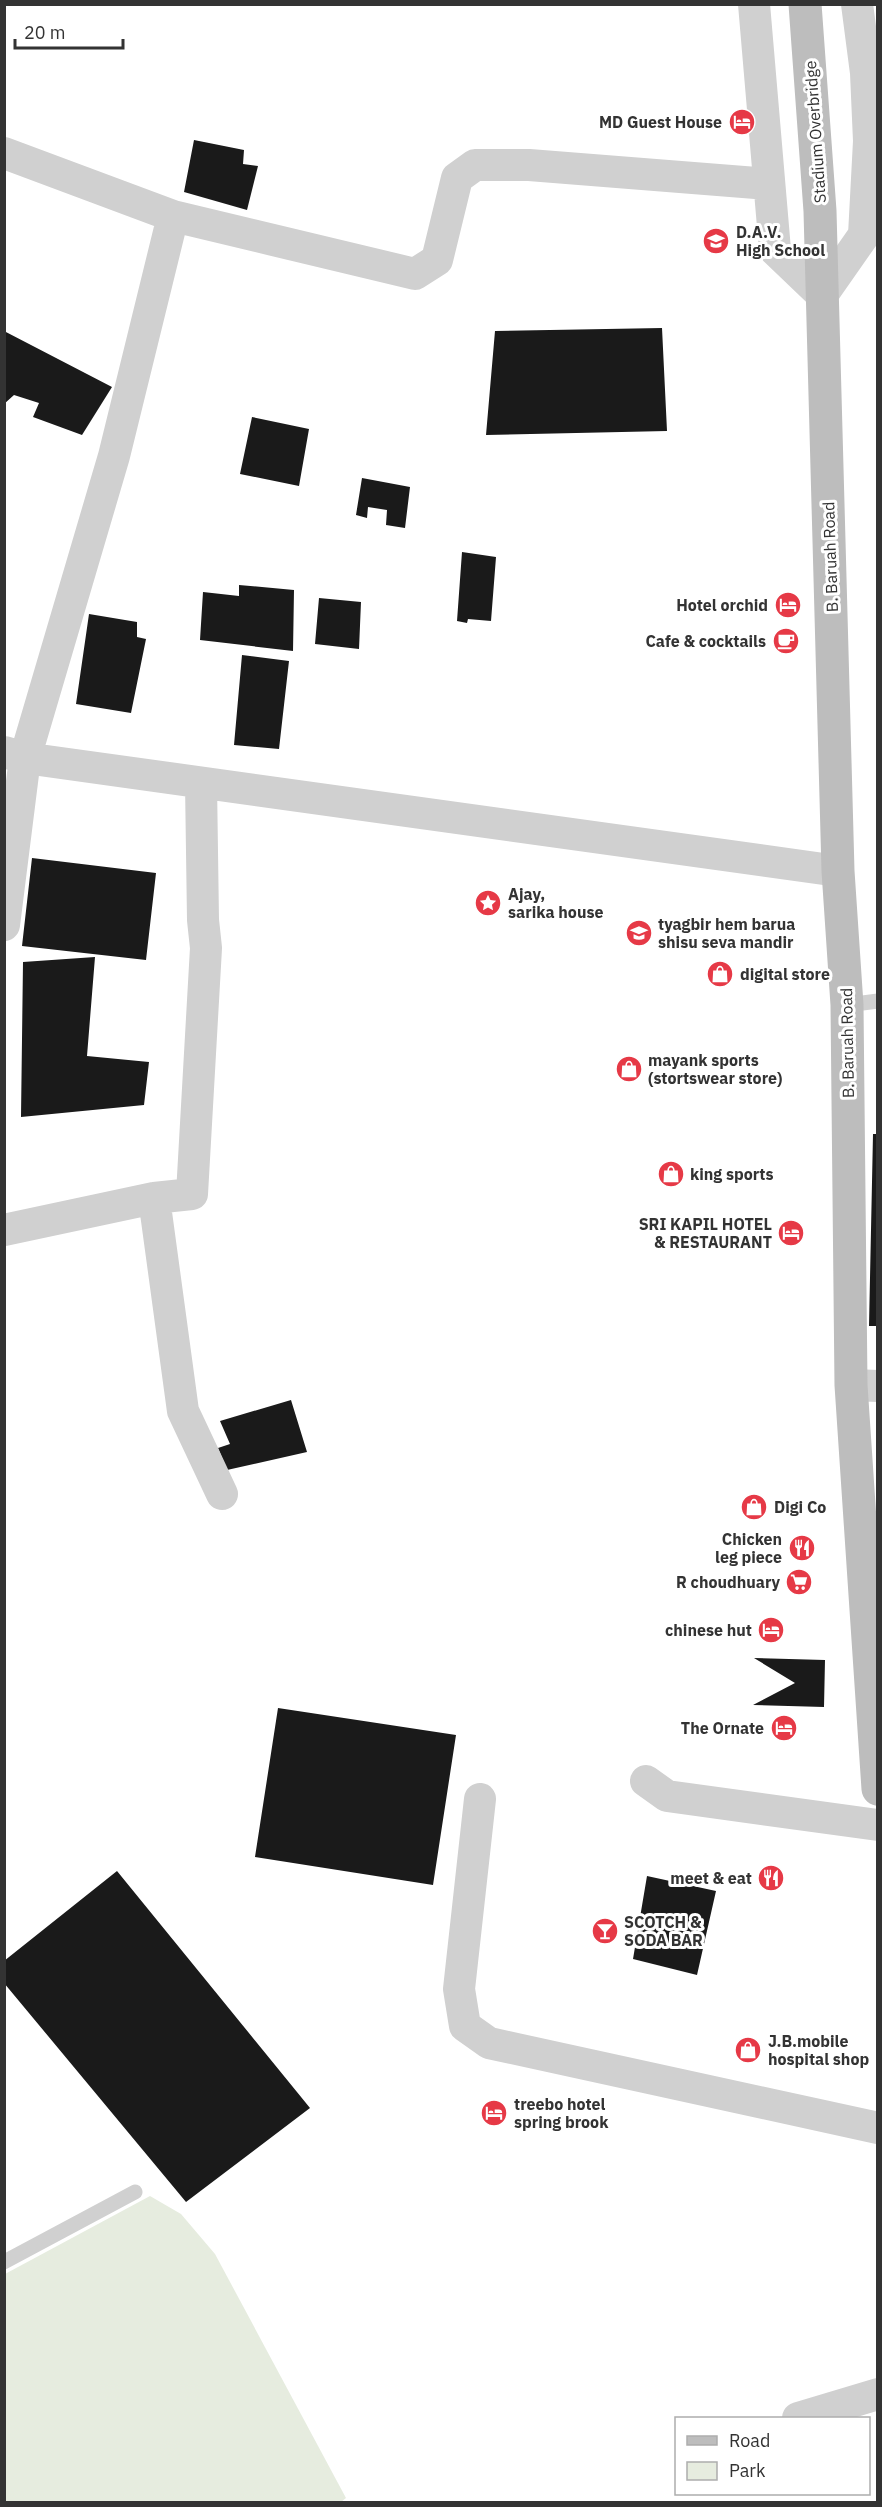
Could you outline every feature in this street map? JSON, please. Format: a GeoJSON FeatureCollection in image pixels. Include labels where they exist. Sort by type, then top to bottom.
{"type":"FeatureCollection","features":[{"type":"Feature","properties":{"kind":"main road","name":"Stadium Overbridge"},"geometry":{"type":"LineString","coordinates":[[805,4],[820,211],[822,295]]}},
{"type":"Feature","properties":{"kind":"main road","name":"B. Baruah Road"},"geometry":{"type":"LineString","coordinates":[[822,295],[838,871],[862,1003],[864,1386],[878,1790]]}},
{"type":"Feature","properties":{"kind":"street"},"geometry":{"type":"LineString","coordinates":[[754,4],[775,250],[822,295],[864,235],[872,72],[857,4]]}},
{"type":"Feature","properties":{"kind":"street"},"geometry":{"type":"LineString","coordinates":[[4,153],[173,216],[415,274],[437,260],[457,178],[476,165],[540,166],[770,184]]}},
{"type":"Feature","properties":{"kind":"street"},"geometry":{"type":"LineString","coordinates":[[4,925],[15,755],[114,456],[173,216]]}},
{"type":"Feature","properties":{"kind":"street"},"geometry":{"type":"LineString","coordinates":[[15,755],[838,871]]}},
{"type":"Feature","properties":{"kind":"street"},"geometry":{"type":"LineString","coordinates":[[4,1230],[154,1198],[192,1194],[206,948],[203,920],[201,783]]}},
{"type":"Feature","properties":{"kind":"street"},"geometry":{"type":"LineString","coordinates":[[154,1198],[183,1411],[222,1494]]}},
{"type":"Feature","properties":{"kind":"street"},"geometry":{"type":"LineString","coordinates":[[646,1781],[667,1796],[878,1825]]}},
{"type":"Feature","properties":{"kind":"street"},"geometry":{"type":"LineString","coordinates":[[480,1799],[459,1989],[465,2026],[489,2043],[878,2128]]}},
{"type":"Feature","properties":{"kind":"street"},"geometry":{"type":"LineString","coordinates":[[801,2417],[878,2394]]}},
{"type":"Feature","properties":{"kind":"lane"},"geometry":{"type":"LineString","coordinates":[[4,2262],[135,2192]]}},
{"type":"Feature","properties":{"kind":"green space"},"geometry":{"type":"Polygon","coordinates":[[[150,2196],[181,2214],[215,2254],[346,2498],[341,2502],[5,2502],[5,2274],[150,2196]]]}},
{"type":"Feature","properties":{"kind":"building"},"geometry":{"type":"Polygon","coordinates":[[[194,140],[244,150],[243,164],[258,166],[247,210],[184,192],[194,140]]]}},
{"type":"Feature","properties":{"kind":"building"},"geometry":{"type":"Polygon","coordinates":[[[662,328],[667,431],[486,435],[495,331],[662,328]]]}},
{"type":"Feature","properties":{"kind":"building"},"geometry":{"type":"Polygon","coordinates":[[[4,331],[112,387],[82,435],[33,417],[39,403],[14,395],[4,404],[4,331]]]}},
{"type":"Feature","properties":{"kind":"building"},"geometry":{"type":"Polygon","coordinates":[[[252,417],[309,429],[299,486],[240,474],[252,417]]]}},
{"type":"Feature","properties":{"kind":"building"},"geometry":{"type":"Polygon","coordinates":[[[362,478],[410,487],[405,528],[386,525],[387,510],[368,507],[367,518],[356,515],[362,478]]]}},
{"type":"Feature","properties":{"kind":"building"},"geometry":{"type":"Polygon","coordinates":[[[462,552],[496,557],[491,621],[468,619],[467,623],[457,621],[462,552]]]}},
{"type":"Feature","properties":{"kind":"building"},"geometry":{"type":"Polygon","coordinates":[[[239,585],[294,590],[293,651],[200,640],[203,592],[239,596],[239,585]]]}},
{"type":"Feature","properties":{"kind":"building"},"geometry":{"type":"Polygon","coordinates":[[[319,598],[361,602],[359,649],[315,644],[319,598]]]}},
{"type":"Feature","properties":{"kind":"building"},"geometry":{"type":"Polygon","coordinates":[[[89,614],[137,622],[137,637],[146,639],[131,713],[76,704],[89,614]]]}},
{"type":"Feature","properties":{"kind":"building"},"geometry":{"type":"Polygon","coordinates":[[[242,655],[289,661],[279,749],[234,745],[242,655]]]}},
{"type":"Feature","properties":{"kind":"building"},"geometry":{"type":"Polygon","coordinates":[[[32,858],[156,873],[146,960],[22,946],[32,858]]]}},
{"type":"Feature","properties":{"kind":"building"},"geometry":{"type":"Polygon","coordinates":[[[95,957],[87,1056],[149,1062],[144,1105],[21,1117],[23,962],[95,957]]]}},
{"type":"Feature","properties":{"kind":"building"},"geometry":{"type":"Polygon","coordinates":[[[873,1134],[878,1134],[878,1326],[869,1326],[873,1134]]]}},
{"type":"Feature","properties":{"kind":"building"},"geometry":{"type":"Polygon","coordinates":[[[291,1400],[307,1452],[227,1470],[218,1448],[230,1444],[220,1421],[291,1400]]]}},
{"type":"Feature","properties":{"kind":"building"},"geometry":{"type":"Polygon","coordinates":[[[754,1658],[825,1660],[824,1707],[753,1705],[795,1683],[754,1658]]]}},
{"type":"Feature","properties":{"kind":"building"},"geometry":{"type":"Polygon","coordinates":[[[278,1708],[456,1735],[433,1885],[255,1857],[278,1708]]]}},
{"type":"Feature","properties":{"kind":"building"},"geometry":{"type":"Polygon","coordinates":[[[117,1871],[310,2108],[186,2202],[4,1983],[4,1961],[117,1871]]]}},
{"type":"Feature","properties":{"kind":"building"},"geometry":{"type":"Polygon","coordinates":[[[647,1876],[716,1891],[697,1975],[633,1959],[647,1876]]]}},
{"type":"Feature","properties":{"kind":"place","name":"MD Guest House"},"geometry":{"type":"Point","coordinates":[742,122]}},
{"type":"Feature","properties":{"kind":"place","name":"D.A.V. High School"},"geometry":{"type":"Point","coordinates":[716,241]}},
{"type":"Feature","properties":{"kind":"place","name":"Hotel orchid"},"geometry":{"type":"Point","coordinates":[788,605]}},
{"type":"Feature","properties":{"kind":"place","name":"Cafe & cocktails"},"geometry":{"type":"Point","coordinates":[786,641]}},
{"type":"Feature","properties":{"kind":"place","name":"Ajay, sarika house"},"geometry":{"type":"Point","coordinates":[488,903]}},
{"type":"Feature","properties":{"kind":"place","name":"tyagbir hem barua shisu seva mandir"},"geometry":{"type":"Point","coordinates":[639,933]}},
{"type":"Feature","properties":{"kind":"place","name":"digital store"},"geometry":{"type":"Point","coordinates":[720,974]}},
{"type":"Feature","properties":{"kind":"place","name":"mayank sports (stortswear store)"},"geometry":{"type":"Point","coordinates":[629,1069]}},
{"type":"Feature","properties":{"kind":"place","name":"king sports"},"geometry":{"type":"Point","coordinates":[671,1174]}},
{"type":"Feature","properties":{"kind":"place","name":"SRI KAPIL HOTEL & RESTAURANT"},"geometry":{"type":"Point","coordinates":[791,1233]}},
{"type":"Feature","properties":{"kind":"place","name":"Digi Co"},"geometry":{"type":"Point","coordinates":[754,1507]}},
{"type":"Feature","properties":{"kind":"place","name":"Chicken leg piece"},"geometry":{"type":"Point","coordinates":[802,1548]}},
{"type":"Feature","properties":{"kind":"place","name":"R choudhuary"},"geometry":{"type":"Point","coordinates":[799,1582]}},
{"type":"Feature","properties":{"kind":"place","name":"chinese hut"},"geometry":{"type":"Point","coordinates":[771,1630]}},
{"type":"Feature","properties":{"kind":"place","name":"The Ornate"},"geometry":{"type":"Point","coordinates":[784,1728]}},
{"type":"Feature","properties":{"kind":"place","name":"meet & eat"},"geometry":{"type":"Point","coordinates":[771,1878]}},
{"type":"Feature","properties":{"kind":"place","name":"SCOTCH & SODA BAR"},"geometry":{"type":"Point","coordinates":[605,1931]}},
{"type":"Feature","properties":{"kind":"place","name":"J.B.mobile hospital shop"},"geometry":{"type":"Point","coordinates":[748,2050]}},
{"type":"Feature","properties":{"kind":"place","name":"treebo hotel spring brook"},"geometry":{"type":"Point","coordinates":[494,2113]}}]}
